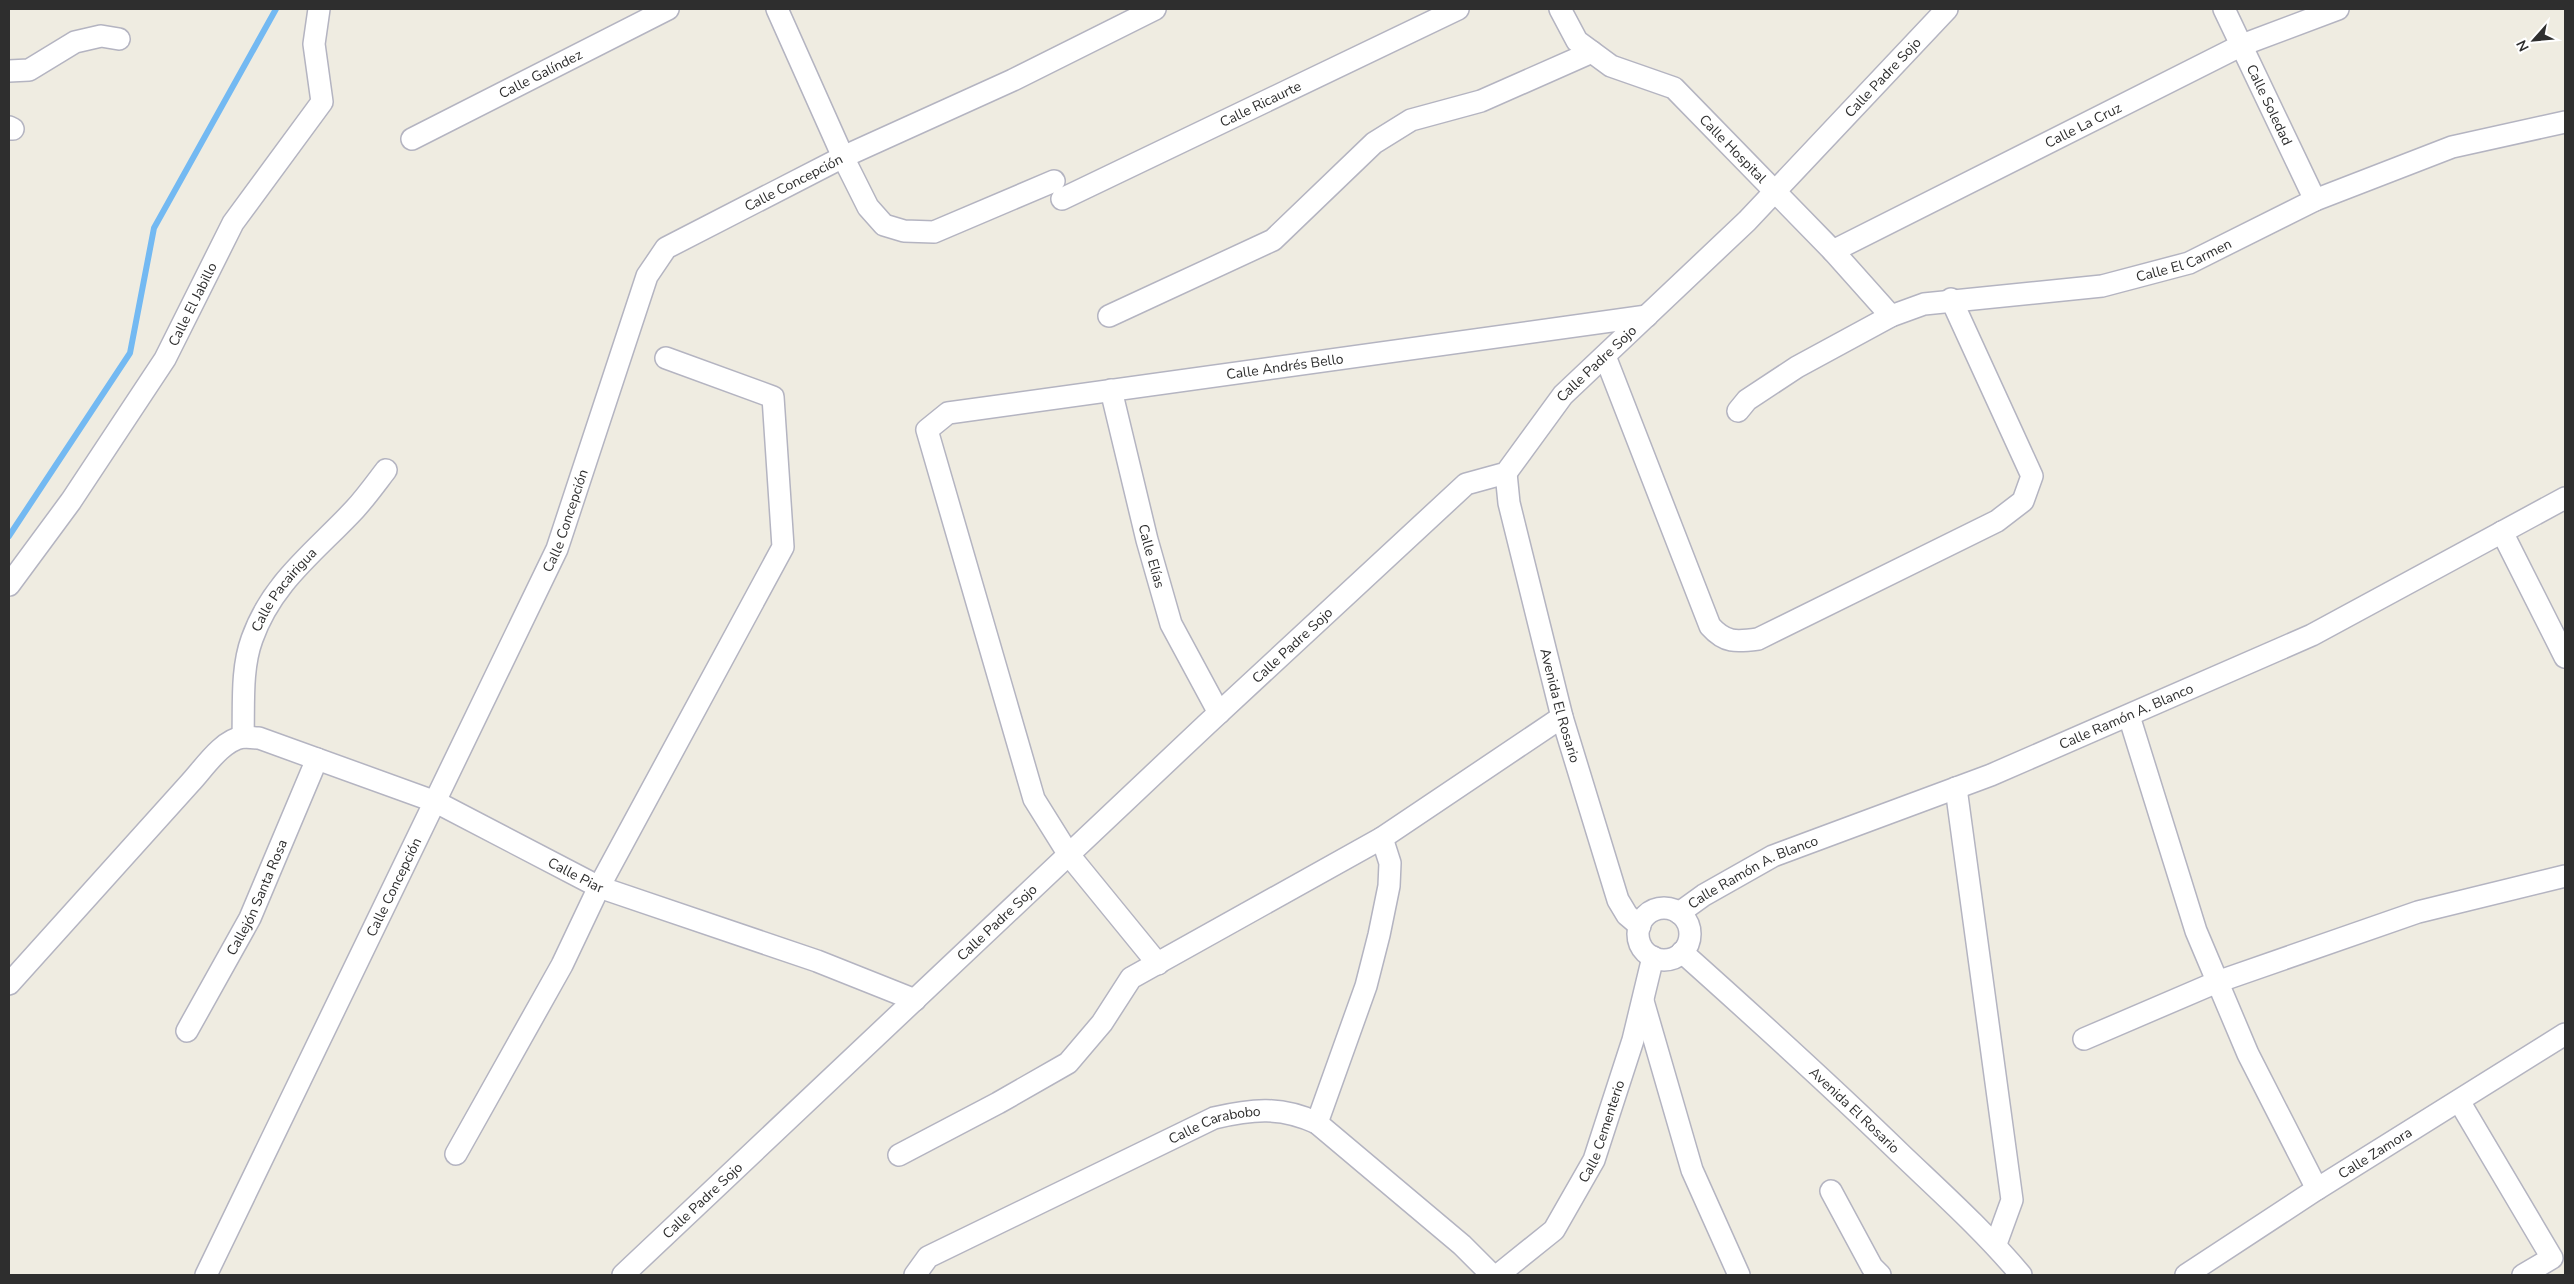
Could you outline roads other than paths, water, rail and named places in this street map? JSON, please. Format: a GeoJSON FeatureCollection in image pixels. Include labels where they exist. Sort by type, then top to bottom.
{"type":"FeatureCollection","features":[{"type":"Feature","properties":{"kind":"street","name":"Calle El Jabillo"},"geometry":{"type":"LineString","coordinates":[[9,585],[71,502],[164,359],[233,223],[322,102],[314,44],[319,9]]}},
{"type":"Feature","properties":{"kind":"street","name":"Calle Galíndez"},"geometry":{"type":"LineString","coordinates":[[412,139],[668,9]]}},
{"type":"Feature","properties":{"kind":"street","name":"Calle Ricaurte"},"geometry":{"type":"LineString","coordinates":[[776,9],[868,207],[884,225],[904,231],[934,232],[1058,190],[1458,9]]}},
{"type":"Feature","properties":{"kind":"street","name":"Calle Concepción"},"geometry":{"type":"LineString","coordinates":[[206,1275],[557,549],[646,276],[657,258],[666,248],[843,156],[1013,80],[1155,9]]}},
{"type":"Feature","properties":{"kind":"street","name":"Calle Hospital"},"geometry":{"type":"LineString","coordinates":[[1560,9],[1577,41],[1611,66],[1674,88],[1833,251],[1891,316]]}},
{"type":"Feature","properties":{"kind":"street","name":"Calle Padre Sojo"},"geometry":{"type":"LineString","coordinates":[[623,1275],[1219,713],[1466,484],[1506,473],[1563,395],[1747,221],[1947,9]]}},
{"type":"Feature","properties":{"kind":"street","name":"Calle Soledad"},"geometry":{"type":"LineString","coordinates":[[2224,9],[2315,200]]}},
{"type":"Feature","properties":{"kind":"street","name":"Calle La Cruz"},"geometry":{"type":"LineString","coordinates":[[1833,251],[2242,45],[2338,9]]}},
{"type":"Feature","properties":{"kind":"street"},"geometry":{"type":"LineString","coordinates":[[9,71],[29,70],[74,42],[101,36],[119,39]]}},
{"type":"Feature","properties":{"kind":"street"},"geometry":{"type":"LineString","coordinates":[[1109,316],[1273,240],[1374,143],[1411,120],[1481,101],[1592,52]]}},
{"type":"Feature","properties":{"kind":"street","name":"Calle El Carmen"},"geometry":{"type":"LineString","coordinates":[[1738,411],[1747,400],[1797,367],[1891,316],[1924,304],[1951,299],[2102,286],[2179,266],[2189,263],[2315,200],[2452,147],[2565,122]]}},
{"type":"Feature","properties":{"kind":"street"},"geometry":{"type":"LineString","coordinates":[[1605,356],[1710,626],[1720,637],[1739,642],[1758,639],[1997,522],[2022,501],[2032,476],[1951,299]]}},
{"type":"Feature","properties":{"kind":"street","name":"Calle Andrés Bello"},"geometry":{"type":"LineString","coordinates":[[1069,855],[1034,799],[927,430],[948,413],[1647,316]]}},
{"type":"Feature","properties":{"kind":"street"},"geometry":{"type":"LineString","coordinates":[[456,1154],[562,966],[599,887],[783,547],[773,397],[666,358]]}},
{"type":"Feature","properties":{"kind":"street","name":"Calle Elías"},"geometry":{"type":"LineString","coordinates":[[1111,390],[1147,540],[1171,624],[1219,713]]}},
{"type":"Feature","properties":{"kind":"street","name":"Calle Pacairigua"},"geometry":{"type":"LineString","coordinates":[[243,737],[246,663],[251,640],[262,614],[283,581],[356,508],[386,470]]}},
{"type":"Feature","properties":{"kind":"street","name":"Avenida El Rosario"},"geometry":{"type":"LineString","coordinates":[[1506,473],[1509,503],[1562,717],[1618,900],[1627,915],[1640,926],[1640,942],[1653,957]]}},
{"type":"Feature","properties":{"kind":"street","name":"Calle Ramón A. Blanco"},"geometry":{"type":"LineString","coordinates":[[1678,913],[1704,894],[1773,856],[1956,788],[2129,716],[2312,635],[2565,498]]}},
{"type":"Feature","properties":{"kind":"street"},"geometry":{"type":"LineString","coordinates":[[2502,532],[2565,656]]}},
{"type":"Feature","properties":{"kind":"street"},"geometry":{"type":"LineString","coordinates":[[2129,716],[2196,931],[2248,1054],[2317,1190]]}},
{"type":"Feature","properties":{"kind":"street"},"geometry":{"type":"LineString","coordinates":[[899,1155],[1068,1063],[1102,1023],[1131,978],[1382,838],[1562,717]]}},
{"type":"Feature","properties":{"kind":"street"},"geometry":{"type":"LineString","coordinates":[[9,984],[190,783],[231,742],[243,737]]}},
{"type":"Feature","properties":{"kind":"street","name":"Calle Piar"},"geometry":{"type":"LineString","coordinates":[[243,737],[259,738],[436,802],[599,887],[817,961],[916,1000]]}},
{"type":"Feature","properties":{"kind":"street","name":"Callejón Santa Rosa"},"geometry":{"type":"LineString","coordinates":[[187,1031],[250,918],[317,758]]}},
{"type":"Feature","properties":{"kind":"street"},"geometry":{"type":"LineString","coordinates":[[1956,788],[2012,1200],[1996,1244]]}},
{"type":"Feature","properties":{"kind":"street"},"geometry":{"type":"LineString","coordinates":[[1318,1123],[1366,986],[1379,935],[1389,886],[1390,863],[1382,838]]}},
{"type":"Feature","properties":{"kind":"street"},"geometry":{"type":"LineString","coordinates":[[1069,855],[1158,964]]}},
{"type":"Feature","properties":{"kind":"street"},"geometry":{"type":"LineString","coordinates":[[2084,1039],[2218,982],[2418,912],[2565,876]]}},
{"type":"Feature","properties":{"kind":"street"},"geometry":{"type":"LineString","coordinates":[[1640,926],[1646,915],[1656,909],[1668,908],[1678,913],[1687,922],[1690,934],[1689,942],[1682,952],[1668,959],[1653,957]]}},
{"type":"Feature","properties":{"kind":"street","name":"Avenida El Rosario"},"geometry":{"type":"LineString","coordinates":[[1682,952],[1788,1046],[1996,1244],[2021,1275]]}},
{"type":"Feature","properties":{"kind":"street","name":"Calle Cementerio"},"geometry":{"type":"LineString","coordinates":[[1498,1275],[1554,1230],[1594,1160],[1632,1040],[1653,957]]}},
{"type":"Feature","properties":{"kind":"street"},"geometry":{"type":"LineString","coordinates":[[1642,998],[1692,1170],[1739,1275]]}},
{"type":"Feature","properties":{"kind":"street","name":"Calle Zamora"},"geometry":{"type":"LineString","coordinates":[[2186,1275],[2565,1034]]}},
{"type":"Feature","properties":{"kind":"street"},"geometry":{"type":"LineString","coordinates":[[2459,1100],[2552,1258],[2523,1275]]}},
{"type":"Feature","properties":{"kind":"street","name":"Calle Carabobo"},"geometry":{"type":"LineString","coordinates":[[915,1275],[928,1257],[1214,1118],[1262,1109],[1297,1113],[1318,1123],[1462,1246],[1492,1275]]}},
{"type":"Feature","properties":{"kind":"street"},"geometry":{"type":"LineString","coordinates":[[1831,1191],[1872,1267],[1880,1275]]}},
{"type":"Feature","properties":{"kind":"waterway"},"geometry":{"type":"LineString","coordinates":[[9,536],[130,353],[154,228],[276,9]]}}]}
